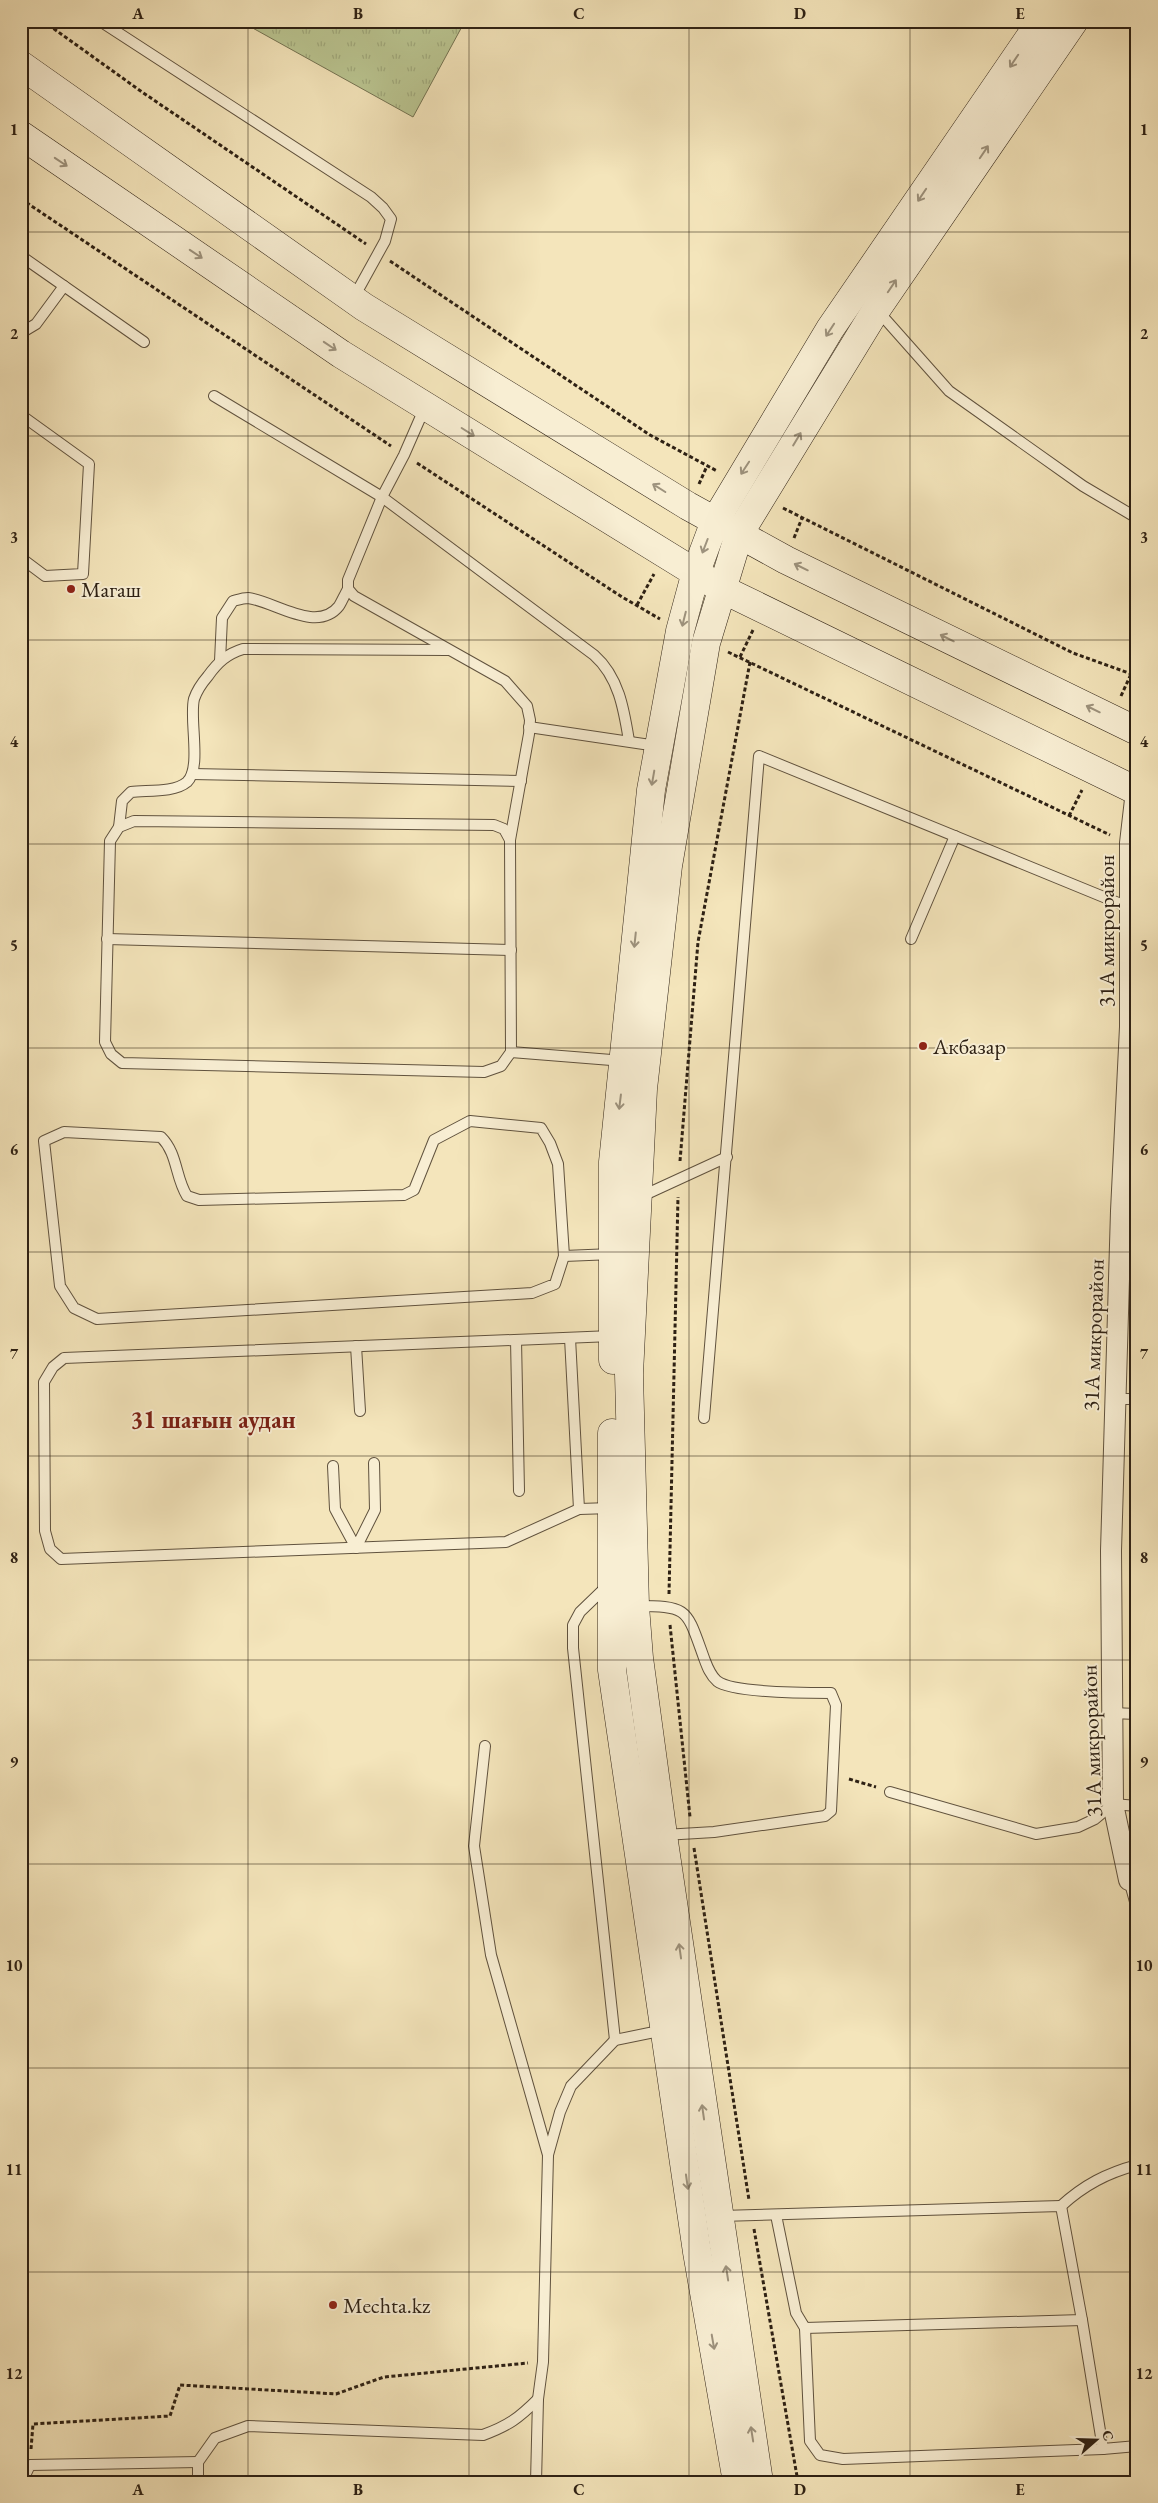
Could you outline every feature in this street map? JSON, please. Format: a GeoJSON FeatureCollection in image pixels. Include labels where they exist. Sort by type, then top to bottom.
{"type":"FeatureCollection","features":[{"type":"Feature","properties":{"kind":"street"},"geometry":{"type":"LineString","coordinates":[[737,2482],[697,2252],[612,1670],[613,1162],[651,790],[680,631],[696,572],[715,521],[737,481],[830,329],[1041,21]]}},
{"type":"Feature","properties":{"kind":"street"},"geometry":{"type":"LineString","coordinates":[[760,2482],[718,2216],[663,1835],[639,1658],[635,1606],[630,1374],[643,1089],[668,866],[706,643],[739,534],[876,310],[1074,21]]}},
{"type":"Feature","properties":{"kind":"street"},"geometry":{"type":"LineString","coordinates":[[21,66],[353,300],[715,521],[786,560],[1137,731]]}},
{"type":"Feature","properties":{"kind":"street"},"geometry":{"type":"LineString","coordinates":[[21,135],[341,354],[722,589],[1136,791]]}},
{"type":"Feature","properties":{"kind":"street","name":"31А микрорайон"},"geometry":{"type":"LineString","coordinates":[[1129,1880],[1113,1804],[1111,1714],[1114,1399],[1133,1027],[1134,909],[1130,843],[1136,791]]}},
{"type":"Feature","properties":{"kind":"lane"},"geometry":{"type":"LineString","coordinates":[[100,21],[371,197],[383,208],[391,219],[385,240],[353,300]]}},
{"type":"Feature","properties":{"kind":"lane"},"geometry":{"type":"LineString","coordinates":[[21,256],[144,342]]}},
{"type":"Feature","properties":{"kind":"lane"},"geometry":{"type":"LineString","coordinates":[[21,333],[36,324],[64,286]]}},
{"type":"Feature","properties":{"kind":"lane"},"geometry":{"type":"LineString","coordinates":[[876,310],[949,391],[1083,486],[1137,518]]}},
{"type":"Feature","properties":{"kind":"lane"},"geometry":{"type":"LineString","coordinates":[[214,396],[382,497],[604,664],[619,693],[629,742]]}},
{"type":"Feature","properties":{"kind":"lane"},"geometry":{"type":"LineString","coordinates":[[220,661],[222,618],[233,601],[248,598],[302,616],[318,617],[330,614],[338,606],[348,589],[348,580],[382,497],[404,455],[426,406]]}},
{"type":"Feature","properties":{"kind":"lane"},"geometry":{"type":"LineString","coordinates":[[21,415],[90,464],[84,574],[45,576],[21,558]]}},
{"type":"Feature","properties":{"kind":"lane"},"geometry":{"type":"LineString","coordinates":[[348,589],[354,596],[505,681],[527,706],[530,726],[510,840],[512,1052],[501,1066],[484,1072],[122,1063],[111,1054],[105,1042],[110,841],[119,827],[122,801],[131,792],[177,788],[188,782],[192,774],[194,700],[200,687],[220,661],[229,654],[243,649],[448,650]]}},
{"type":"Feature","properties":{"kind":"lane"},"geometry":{"type":"LineString","coordinates":[[530,726],[659,746]]}},
{"type":"Feature","properties":{"kind":"lane"},"geometry":{"type":"LineString","coordinates":[[704,1418],[759,756],[1134,909]]}},
{"type":"Feature","properties":{"kind":"lane"},"geometry":{"type":"LineString","coordinates":[[192,774],[521,781]]}},
{"type":"Feature","properties":{"kind":"lane"},"geometry":{"type":"LineString","coordinates":[[119,827],[134,821],[494,825],[504,829],[510,840]]}},
{"type":"Feature","properties":{"kind":"lane"},"geometry":{"type":"LineString","coordinates":[[912,939],[955,836]]}},
{"type":"Feature","properties":{"kind":"lane"},"geometry":{"type":"LineString","coordinates":[[107,939],[511,950]]}},
{"type":"Feature","properties":{"kind":"lane"},"geometry":{"type":"LineString","coordinates":[[512,1052],[624,1061]]}},
{"type":"Feature","properties":{"kind":"lane"},"geometry":{"type":"LineString","coordinates":[[470,1121],[541,1128],[550,1143],[558,1164],[564,1256],[555,1284],[532,1293],[97,1318],[74,1308],[60,1286],[44,1141],[64,1132],[161,1137],[169,1145],[181,1187],[187,1196],[199,1200],[404,1195],[414,1190],[434,1140],[470,1121]]}},
{"type":"Feature","properties":{"kind":"lane"},"geometry":{"type":"LineString","coordinates":[[638,1198],[727,1157]]}},
{"type":"Feature","properties":{"kind":"lane"},"geometry":{"type":"LineString","coordinates":[[564,1256],[612,1254]]}},
{"type":"Feature","properties":{"kind":"lane"},"geometry":{"type":"LineString","coordinates":[[612,1508],[579,1509],[506,1542],[61,1559],[50,1549],[45,1531],[44,1382],[53,1367],[64,1358],[613,1336]]}},
{"type":"Feature","properties":{"kind":"lane"},"geometry":{"type":"LineString","coordinates":[[570,1338],[579,1509]]}},
{"type":"Feature","properties":{"kind":"lane"},"geometry":{"type":"LineString","coordinates":[[516,1340],[519,1491]]}},
{"type":"Feature","properties":{"kind":"lane"},"geometry":{"type":"LineString","coordinates":[[356,1346],[360,1411]]}},
{"type":"Feature","properties":{"kind":"lane"},"geometry":{"type":"LineString","coordinates":[[1114,1399],[1137,1399]]}},
{"type":"Feature","properties":{"kind":"lane"},"geometry":{"type":"LineString","coordinates":[[356,1548],[375,1510],[374,1463]]}},
{"type":"Feature","properties":{"kind":"lane"},"geometry":{"type":"LineString","coordinates":[[333,1466],[335,1509],[356,1548]]}},
{"type":"Feature","properties":{"kind":"lane"},"geometry":{"type":"LineString","coordinates":[[612,1580],[580,1612],[573,1625],[572,1648],[615,2040]]}},
{"type":"Feature","properties":{"kind":"lane"},"geometry":{"type":"LineString","coordinates":[[635,1606],[668,1606],[680,1610],[692,1623],[709,1670],[718,1682],[736,1688],[831,1692],[836,1705],[832,1811],[826,1816],[663,1835]]}},
{"type":"Feature","properties":{"kind":"lane"},"geometry":{"type":"LineString","coordinates":[[1111,1714],[1137,1714]]}},
{"type":"Feature","properties":{"kind":"lane"},"geometry":{"type":"LineString","coordinates":[[485,1746],[474,1846],[491,1955],[548,2154]]}},
{"type":"Feature","properties":{"kind":"lane"},"geometry":{"type":"LineString","coordinates":[[890,1792],[1036,1834],[1078,1827],[1095,1819],[1113,1804],[1137,1806]]}},
{"type":"Feature","properties":{"kind":"lane"},"geometry":{"type":"LineString","coordinates":[[1129,1880],[1137,1909]]}},
{"type":"Feature","properties":{"kind":"lane"},"geometry":{"type":"LineString","coordinates":[[536,2482],[538,2399],[543,2362],[548,2154],[560,2112],[571,2086],[615,2040],[664,2029]]}},
{"type":"Feature","properties":{"kind":"lane"},"geometry":{"type":"LineString","coordinates":[[718,2216],[1061,2206],[1079,2190],[1113,2172],[1137,2165]]}},
{"type":"Feature","properties":{"kind":"lane"},"geometry":{"type":"LineString","coordinates":[[1061,2206],[1103,2449]]}},
{"type":"Feature","properties":{"kind":"lane"},"geometry":{"type":"LineString","coordinates":[[776,2215],[796,2313],[805,2328],[810,2441],[820,2455],[843,2459],[1137,2446]]}},
{"type":"Feature","properties":{"kind":"lane"},"geometry":{"type":"LineString","coordinates":[[805,2328],[1082,2320]]}},
{"type":"Feature","properties":{"kind":"lane"},"geometry":{"type":"LineString","coordinates":[[198,2482],[198,2462],[215,2438],[248,2426],[483,2435],[505,2428],[517,2420],[538,2399]]}},
{"type":"Feature","properties":{"kind":"lane"},"geometry":{"type":"LineString","coordinates":[[22,2482],[30,2465],[198,2462]]}},
{"type":"Feature","properties":{"kind":"path"},"geometry":{"type":"LineString","coordinates":[[21,33],[27,21]]}},
{"type":"Feature","properties":{"kind":"path"},"geometry":{"type":"LineString","coordinates":[[43,21],[142,92],[378,253],[650,435],[737,481]]}},
{"type":"Feature","properties":{"kind":"path"},"geometry":{"type":"LineString","coordinates":[[21,199],[404,455],[622,597],[680,631]]}},
{"type":"Feature","properties":{"kind":"path"},"geometry":{"type":"LineString","coordinates":[[762,496],[802,518],[1073,653],[1137,676]]}},
{"type":"Feature","properties":{"kind":"path"},"geometry":{"type":"LineString","coordinates":[[706,643],[750,662],[1130,843]]}},
{"type":"Feature","properties":{"kind":"path"},"geometry":{"type":"LineString","coordinates":[[750,662],[698,942],[678,1180],[668,1606],[692,1833],[752,2215],[798,2482]]}},
{"type":"Feature","properties":{"kind":"path"},"geometry":{"type":"LineString","coordinates":[[833,1778],[855,1779],[890,1792]]}},
{"type":"Feature","properties":{"kind":"path"},"geometry":{"type":"LineString","coordinates":[[30,2465],[33,2424],[170,2416],[180,2385],[336,2394],[384,2377],[543,2362]]}},
{"type":"Feature","properties":{"kind":"green space"},"geometry":{"type":"Polygon","coordinates":[[[240,21],[465,21],[413,117],[240,21]]]}},
{"type":"Feature","properties":{"kind":"place","name":"Магаш"},"geometry":{"type":"Point","coordinates":[71,589]}},
{"type":"Feature","properties":{"kind":"place","name":"Акбазар"},"geometry":{"type":"Point","coordinates":[923,1046]}},
{"type":"Feature","properties":{"kind":"place","name":"Mechta.kz"},"geometry":{"type":"Point","coordinates":[333,2305]}},
{"type":"Feature","properties":{"kind":"district","name":"31 шағын аудан"},"geometry":{"type":"Point","coordinates":[213,1420]}}]}
